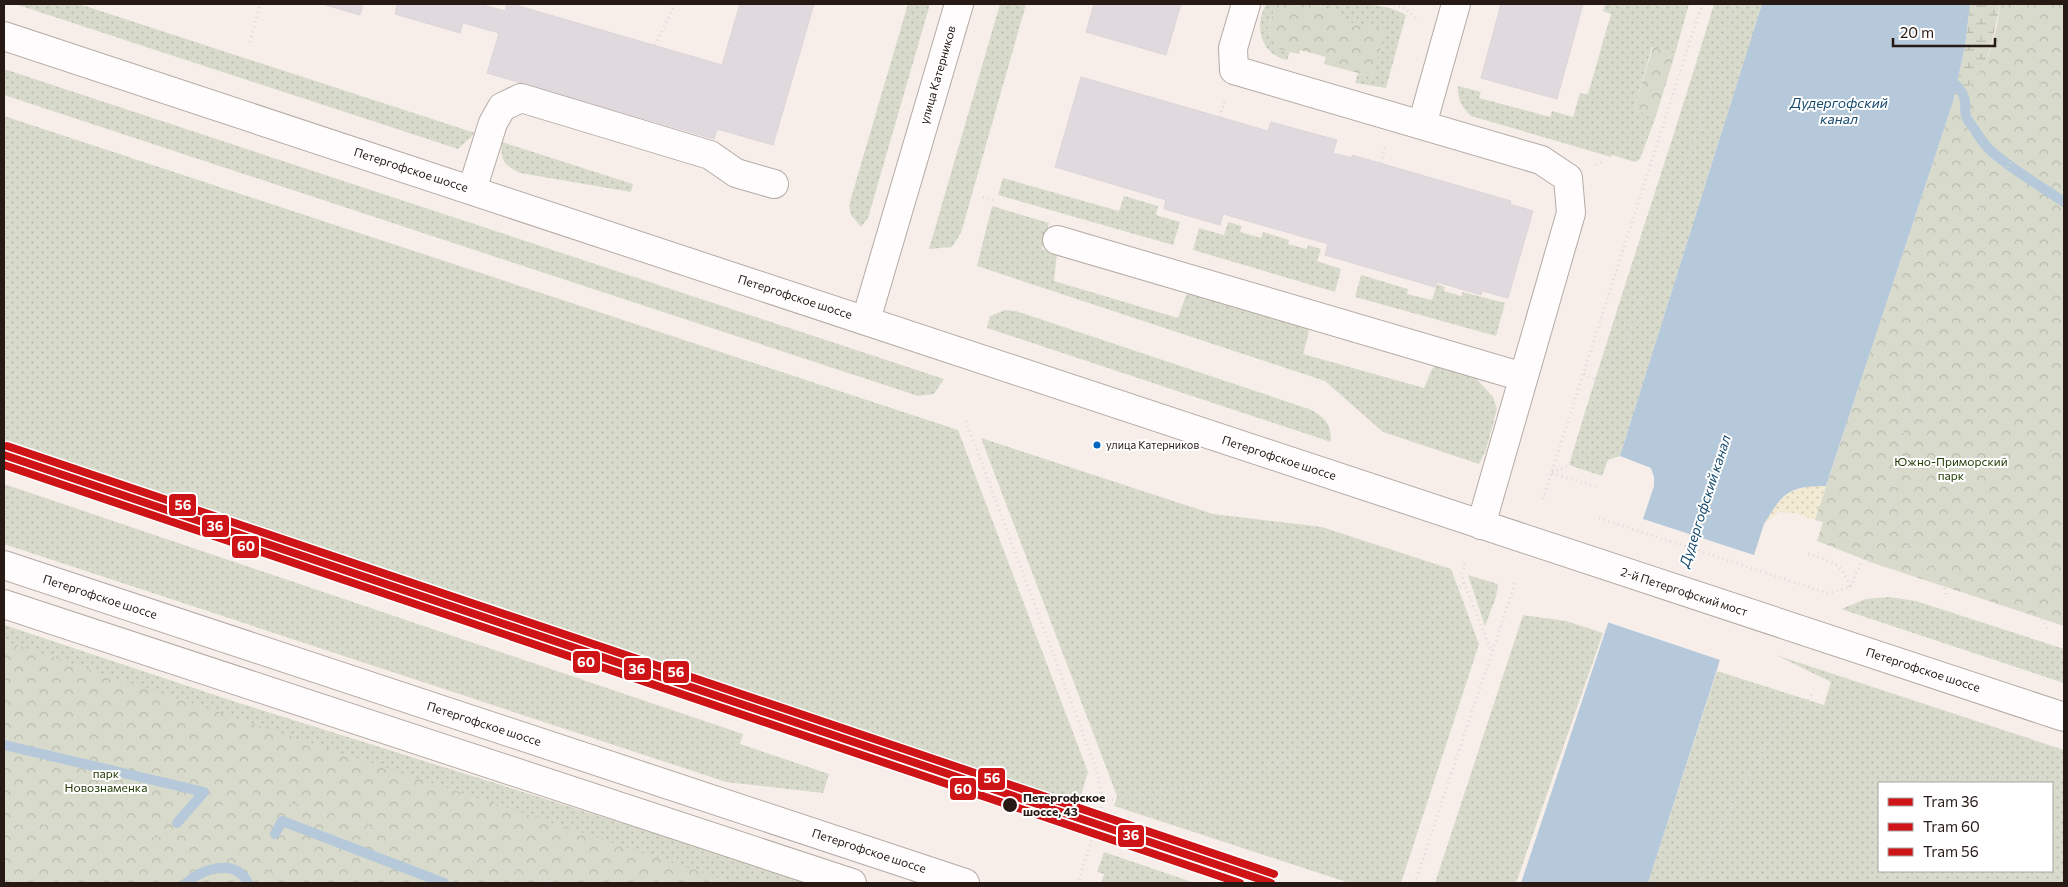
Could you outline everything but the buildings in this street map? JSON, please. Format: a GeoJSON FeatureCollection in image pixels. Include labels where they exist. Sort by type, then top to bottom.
{"type":"FeatureCollection","features":[{"type":"Feature","properties":{"kind":"street","name":"улица Катерников"},"geometry":{"type":"LineString","coordinates":[[866,320],[959,4]]}},
{"type":"Feature","properties":{"kind":"street"},"geometry":{"type":"LineString","coordinates":[[1246,4],[1233,48],[1234,70],[1542,160],[1568,178],[1571,212],[1481,525]]}},
{"type":"Feature","properties":{"kind":"street"},"geometry":{"type":"LineString","coordinates":[[1422,125],[1456,4]]}},
{"type":"Feature","properties":{"kind":"street","name":"Петергофское шоссе"},"geometry":{"type":"LineString","coordinates":[[4,36],[1586,560]]}},
{"type":"Feature","properties":{"kind":"street"},"geometry":{"type":"LineString","coordinates":[[472,190],[492,124],[502,106],[521,98],[710,155],[736,172],[774,184]]}},
{"type":"Feature","properties":{"kind":"street"},"geometry":{"type":"LineString","coordinates":[[1057,240],[1523,377]]}},
{"type":"Feature","properties":{"kind":"street","name":"2-й Петергофский мост"},"geometry":{"type":"LineString","coordinates":[[1586,560],[1781,624]]}},
{"type":"Feature","properties":{"kind":"street","name":"Петергофское шоссе"},"geometry":{"type":"LineString","coordinates":[[4,565],[965,883]]}},
{"type":"Feature","properties":{"kind":"street"},"geometry":{"type":"LineString","coordinates":[[4,604],[852,883]]}},
{"type":"Feature","properties":{"kind":"street","name":"Петергофское шоссе"},"geometry":{"type":"LineString","coordinates":[[1781,624],[2064,717]]}},
{"type":"Feature","properties":{"kind":"path"},"geometry":{"type":"LineString","coordinates":[[250,42],[260,4]]}},
{"type":"Feature","properties":{"kind":"path"},"geometry":{"type":"LineString","coordinates":[[655,45],[675,4]]}},
{"type":"Feature","properties":{"kind":"path"},"geometry":{"type":"LineString","coordinates":[[1543,499],[1702,4]]}},
{"type":"Feature","properties":{"kind":"path"},"geometry":{"type":"LineString","coordinates":[[1596,380],[1628,339],[1647,276],[1686,166],[1735,4]]}},
{"type":"Feature","properties":{"kind":"path"},"geometry":{"type":"LineString","coordinates":[[2040,4],[2038,43],[2042,95]]}},
{"type":"Feature","properties":{"kind":"path"},"geometry":{"type":"LineString","coordinates":[[1850,587],[1876,530],[1892,503],[1908,396],[1949,251],[2013,159],[2064,43]]}},
{"type":"Feature","properties":{"kind":"path"},"geometry":{"type":"LineString","coordinates":[[983,197],[994,200]]}},
{"type":"Feature","properties":{"kind":"path"},"geometry":{"type":"LineString","coordinates":[[1551,472],[1569,465],[1587,445],[1600,394],[1596,380],[1584,374]]}},
{"type":"Feature","properties":{"kind":"path"},"geometry":{"type":"LineString","coordinates":[[1908,396],[1975,521],[2048,629]]}},
{"type":"Feature","properties":{"kind":"path"},"geometry":{"type":"LineString","coordinates":[[966,421],[1098,772],[1102,802],[1078,883]]}},
{"type":"Feature","properties":{"kind":"path"},"geometry":{"type":"LineString","coordinates":[[1551,472],[1597,487]]}},
{"type":"Feature","properties":{"kind":"path"},"geometry":{"type":"LineString","coordinates":[[1892,503],[1904,526],[1912,552],[1944,575],[1946,596]]}},
{"type":"Feature","properties":{"kind":"path"},"geometry":{"type":"LineString","coordinates":[[1600,518],[1827,593],[1850,587]]}},
{"type":"Feature","properties":{"kind":"path"},"geometry":{"type":"LineString","coordinates":[[1808,554],[1838,565],[1844,571],[1850,587]]}},
{"type":"Feature","properties":{"kind":"path"},"geometry":{"type":"LineString","coordinates":[[1465,563],[1462,573],[1464,583],[1492,652]]}},
{"type":"Feature","properties":{"kind":"path"},"geometry":{"type":"LineString","coordinates":[[1415,883],[1516,580]]}},
{"type":"Feature","properties":{"kind":"path"},"geometry":{"type":"LineString","coordinates":[[1102,802],[1244,778],[1287,759],[1322,730],[1464,583]]}},
{"type":"Feature","properties":{"kind":"path"},"geometry":{"type":"LineString","coordinates":[[1701,883],[1706,864],[1739,792],[1784,723],[1801,705],[1809,700],[1812,693]]}},
{"type":"Feature","properties":{"kind":"path"},"geometry":{"type":"LineString","coordinates":[[144,883],[191,845],[236,788],[364,824],[555,883]]}},
{"type":"Feature","properties":{"kind":"path"},"geometry":{"type":"LineString","coordinates":[[4,824],[103,829],[143,834],[229,854],[262,865],[292,883]]}},
{"type":"Feature","properties":{"kind":"green space"},"geometry":{"type":"Polygon","coordinates":[[[15,4],[79,4],[475,133],[458,149],[15,4]]]}},
{"type":"Feature","properties":{"kind":"green space"},"geometry":{"type":"Polygon","coordinates":[[[908,4],[930,4],[868,218],[861,227],[851,215],[849,205],[908,4]]]}},
{"type":"Feature","properties":{"kind":"green space"},"geometry":{"type":"Polygon","coordinates":[[[1000,4],[1026,4],[961,233],[952,247],[929,249],[1000,4]]]}},
{"type":"Feature","properties":{"kind":"green space"},"geometry":{"type":"Polygon","coordinates":[[[1266,4],[1276,4],[1268,29],[1277,49],[1290,52],[1287,60],[1271,52],[1262,38],[1260,21],[1266,4]]]}},
{"type":"Feature","properties":{"kind":"green space"},"geometry":{"type":"Polygon","coordinates":[[[1276,4],[1313,4],[1341,13],[1339,19],[1385,31],[1373,77],[1324,64],[1326,57],[1300,50],[1299,54],[1277,49],[1268,29],[1276,4]]]}},
{"type":"Feature","properties":{"kind":"green space"},"geometry":{"type":"Polygon","coordinates":[[[1313,4],[1373,5],[1396,10],[1406,15],[1386,88],[1355,83],[1358,73],[1373,77],[1339,19],[1340,13],[1313,4]]]}},
{"type":"Feature","properties":{"kind":"green space"},"geometry":{"type":"Polygon","coordinates":[[[1605,4],[1689,4],[1675,54],[1652,47],[1634,110],[1656,116],[1640,159],[1635,162],[1612,155],[1611,157],[1471,116],[1465,109],[1459,99],[1458,86],[1481,92],[1479,98],[1550,117],[1552,111],[1573,117],[1580,93],[1588,94],[1611,14],[1603,11],[1605,4]]]}},
{"type":"Feature","properties":{"kind":"green space"},"geometry":{"type":"Polygon","coordinates":[[[1714,4],[1762,4],[1620,456],[1608,460],[1602,476],[1569,465],[1714,4]]]}},
{"type":"Feature","properties":{"kind":"green space"},"geometry":{"type":"Polygon","coordinates":[[[1970,4],[2000,4],[1990,49],[1980,71],[1973,82],[1953,102],[1965,46],[1970,4]]]}},
{"type":"Feature","properties":{"kind":"green space","name":"Южно-Приморский парк"},"geometry":{"type":"Polygon","coordinates":[[[2000,4],[2064,4],[2064,626],[1873,563],[1817,541],[1823,522],[1815,520],[1953,102],[1973,81],[1987,58],[1992,46],[2000,4]]]}},
{"type":"Feature","properties":{"kind":"green space"},"geometry":{"type":"Polygon","coordinates":[[[1653,47],[1675,54],[1656,116],[1634,110],[1653,47]]]}},
{"type":"Feature","properties":{"kind":"green space"},"geometry":{"type":"Polygon","coordinates":[[[4,69],[944,379],[934,394],[918,396],[4,95],[4,69]]]}},
{"type":"Feature","properties":{"kind":"green space"},"geometry":{"type":"Polygon","coordinates":[[[4,116],[958,430],[1088,772],[1081,795],[1075,803],[4,441],[4,116]]]}},
{"type":"Feature","properties":{"kind":"green space"},"geometry":{"type":"Polygon","coordinates":[[[502,142],[633,184],[631,192],[520,173],[504,162],[502,142]]]}},
{"type":"Feature","properties":{"kind":"green space"},"geometry":{"type":"Polygon","coordinates":[[[1003,178],[1119,211],[1124,196],[1158,206],[1156,215],[1180,222],[1173,245],[998,195],[1003,178]]]}},
{"type":"Feature","properties":{"kind":"green space"},"geometry":{"type":"Polygon","coordinates":[[[992,206],[1049,223],[1042,249],[1057,253],[1054,281],[1178,318],[1186,295],[1193,293],[1307,327],[1309,332],[1303,354],[1424,388],[1432,369],[1436,365],[1474,376],[1493,397],[1497,409],[1486,450],[1479,464],[1383,432],[1325,381],[977,266],[992,206]]]}},
{"type":"Feature","properties":{"kind":"green space"},"geometry":{"type":"Polygon","coordinates":[[[1228,222],[1242,226],[1240,232],[1261,238],[1263,232],[1289,240],[1288,244],[1307,249],[1308,245],[1321,249],[1317,261],[1341,269],[1335,292],[1193,250],[1199,228],[1224,235],[1228,222]]]}},
{"type":"Feature","properties":{"kind":"green space"},"geometry":{"type":"Polygon","coordinates":[[[1361,275],[1408,289],[1407,294],[1432,300],[1437,284],[1445,287],[1444,291],[1461,296],[1463,292],[1505,303],[1496,336],[1355,297],[1361,275]]]}},
{"type":"Feature","properties":{"kind":"green space"},"geometry":{"type":"Polygon","coordinates":[[[1005,310],[1016,311],[1312,410],[1327,423],[1331,442],[987,328],[990,316],[1005,310]]]}},
{"type":"Feature","properties":{"kind":"green space"},"geometry":{"type":"Polygon","coordinates":[[[981,438],[1213,514],[1322,527],[1451,569],[1479,644],[1401,883],[1349,883],[1114,806],[1117,796],[981,438]]]}},
{"type":"Feature","properties":{"kind":"green space"},"geometry":{"type":"Polygon","coordinates":[[[4,484],[743,734],[740,744],[829,774],[823,793],[726,782],[4,544],[4,484]]]}},
{"type":"Feature","properties":{"kind":"green space"},"geometry":{"type":"Polygon","coordinates":[[[1468,575],[1498,584],[1496,597],[1485,626],[1468,575]]]}},
{"type":"Feature","properties":{"kind":"green space"},"geometry":{"type":"Polygon","coordinates":[[[1889,597],[1916,601],[2064,649],[2064,683],[1841,609],[1866,599],[1889,597]]]}},
{"type":"Feature","properties":{"kind":"green space"},"geometry":{"type":"Polygon","coordinates":[[[1523,615],[1566,621],[1603,633],[1516,883],[1435,883],[1523,615]]]}},
{"type":"Feature","properties":{"kind":"green space","name":"парк Новознаменка"},"geometry":{"type":"Polygon","coordinates":[[[4,625],[236,702],[814,883],[304,883],[4,707],[4,625]]]}},
{"type":"Feature","properties":{"kind":"green space","name":"парк Новознаменка"},"geometry":{"type":"Polygon","coordinates":[[[4,641],[734,883],[4,883],[4,641]]]}},
{"type":"Feature","properties":{"kind":"green space"},"geometry":{"type":"Polygon","coordinates":[[[1776,655],[2064,750],[2064,883],[1648,883],[1717,671],[1824,705],[1831,682],[1776,655]]]}},
{"type":"Feature","properties":{"kind":"green space"},"geometry":{"type":"Polygon","coordinates":[[[1104,852],[1195,883],[1101,883],[1104,874],[1097,872],[1104,852]]]}},
{"type":"Feature","properties":{"kind":"sand"},"geometry":{"type":"Polygon","coordinates":[[[1810,486],[1826,486],[1815,520],[1796,513],[1779,512],[1764,524],[1777,503],[1793,491],[1810,486]]]}},
{"type":"Feature","properties":{"kind":"water","name":"Дудергофский канал"},"geometry":{"type":"Polygon","coordinates":[[[1762,4],[1970,4],[1965,46],[1953,102],[1826,486],[1813,486],[1788,493],[1776,505],[1764,524],[1648,883],[1521,883],[1654,486],[1651,468],[1620,456],[1762,4]]]}},
{"type":"Feature","properties":{"kind":"pier"},"geometry":{"type":"Polygon","coordinates":[[[1640,518],[1757,556],[1719,672],[1717,671],[1720,660],[1607,622],[1603,633],[1601,632],[1640,518]]]}},
{"type":"Feature","properties":{"kind":"waterway"},"geometry":{"type":"LineString","coordinates":[[1956,85],[1964,96],[1967,119],[1988,148],[2017,171],[2064,202]]}},
{"type":"Feature","properties":{"kind":"waterway"},"geometry":{"type":"LineString","coordinates":[[4,745],[204,792],[177,823]]}},
{"type":"Feature","properties":{"kind":"waterway"},"geometry":{"type":"LineString","coordinates":[[275,834],[282,821],[444,883]]}},
{"type":"Feature","properties":{"kind":"waterway"},"geometry":{"type":"LineString","coordinates":[[186,883],[201,873],[218,868],[235,870],[248,883]]}},
{"type":"Feature","properties":{"kind":"tram line","name":"56"},"geometry":{"type":"LineString","coordinates":[[7,446],[1274,874]]}},
{"type":"Feature","properties":{"kind":"tram line","name":"36"},"geometry":{"type":"LineString","coordinates":[[4,455],[1271,883]]}},
{"type":"Feature","properties":{"kind":"tram line","name":"60"},"geometry":{"type":"LineString","coordinates":[[4,465],[1240,883]]}},
{"type":"Feature","properties":{"kind":"place","name":"улица Катерников"},"geometry":{"type":"Point","coordinates":[1097,445]}},
{"type":"Feature","properties":{"kind":"place","name":"Петергофское шоссе, 43"},"geometry":{"type":"Point","coordinates":[1010,805]}}]}
